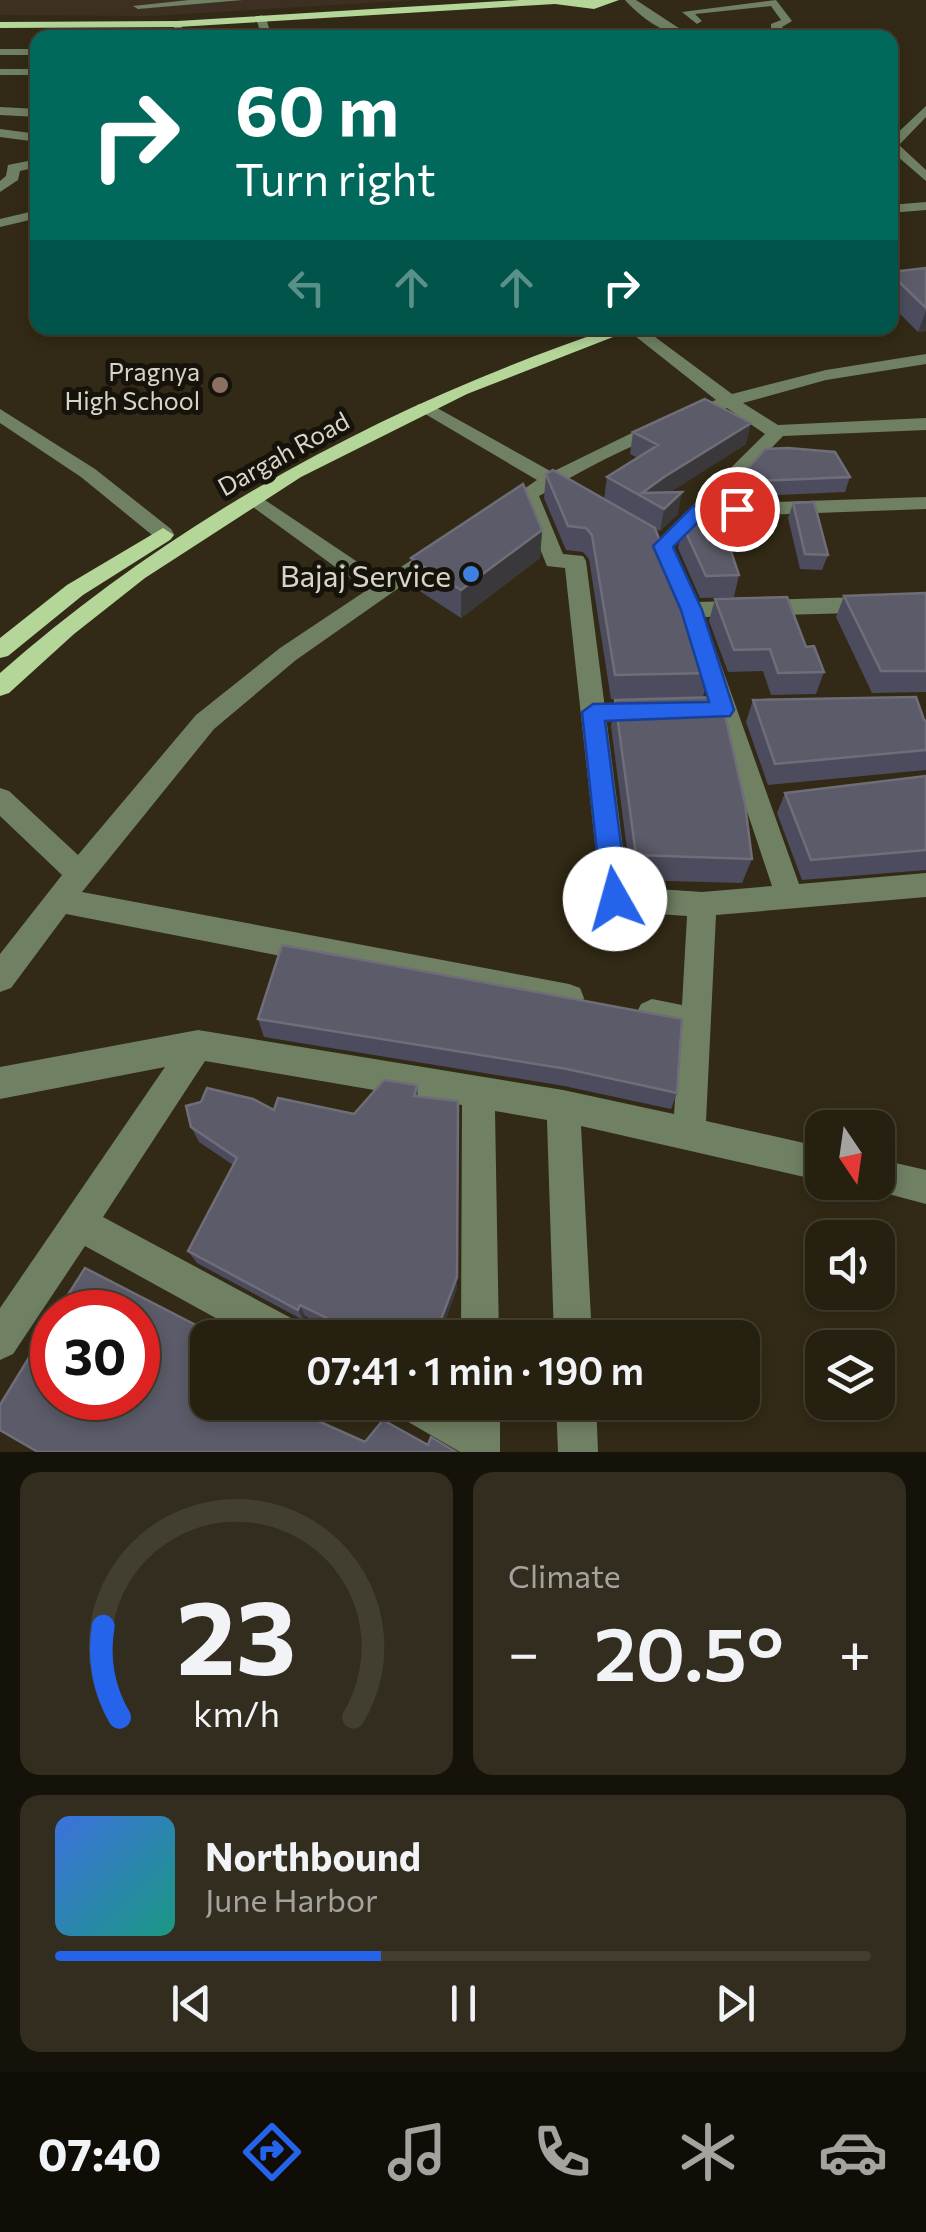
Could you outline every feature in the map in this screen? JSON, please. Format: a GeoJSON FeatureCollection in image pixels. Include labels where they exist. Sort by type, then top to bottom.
{"type":"FeatureCollection","features":[{"type":"Feature","properties":{"kind":"main road"},"geometry":{"type":"LineString","coordinates":[[0,22],[139,20],[488,0]]}},
{"type":"Feature","properties":{"kind":"main road"},"geometry":{"type":"LineString","coordinates":[[0,22],[178,24],[568,0]]}},
{"type":"Feature","properties":{"kind":"main road"},"geometry":{"type":"LineString","coordinates":[[556,1],[614,0]]}},
{"type":"Feature","properties":{"kind":"main road","name":"Dargah Road"},"geometry":{"type":"LineString","coordinates":[[0,650],[74,590],[164,534],[387,412],[565,335]]}},
{"type":"Feature","properties":{"kind":"main road","name":"Dargah Road"},"geometry":{"type":"LineString","coordinates":[[0,687],[171,546],[253,498],[495,374],[610,335]]}},
{"type":"Feature","properties":{"kind":"street"},"geometry":{"type":"LineString","coordinates":[[139,20],[138,3],[238,0]]}},
{"type":"Feature","properties":{"kind":"street"},"geometry":{"type":"LineString","coordinates":[[630,0],[642,12],[675,30]]}},
{"type":"Feature","properties":{"kind":"street"},"geometry":{"type":"LineString","coordinates":[[697,21],[687,12],[772,2],[787,21],[775,26],[779,30]]}},
{"type":"Feature","properties":{"kind":"street"},"geometry":{"type":"LineString","coordinates":[[594,3],[597,30]]}},
{"type":"Feature","properties":{"kind":"street"},"geometry":{"type":"LineString","coordinates":[[371,30],[374,11]]}},
{"type":"Feature","properties":{"kind":"street"},"geometry":{"type":"LineString","coordinates":[[261,18],[265,30]]}},
{"type":"Feature","properties":{"kind":"street"},"geometry":{"type":"LineString","coordinates":[[175,30],[178,24]]}},
{"type":"Feature","properties":{"kind":"street"},"geometry":{"type":"LineString","coordinates":[[0,52],[30,52]]}},
{"type":"Feature","properties":{"kind":"street"},"geometry":{"type":"LineString","coordinates":[[0,72],[30,72]]}},
{"type":"Feature","properties":{"kind":"street"},"geometry":{"type":"LineString","coordinates":[[0,119],[7,110]]}},
{"type":"Feature","properties":{"kind":"street"},"geometry":{"type":"LineString","coordinates":[[926,110],[902,155],[926,177]]}},
{"type":"Feature","properties":{"kind":"street"},"geometry":{"type":"LineString","coordinates":[[0,133],[30,137]]}},
{"type":"Feature","properties":{"kind":"street"},"geometry":{"type":"LineString","coordinates":[[0,188],[13,177],[6,167]]}},
{"type":"Feature","properties":{"kind":"street"},"geometry":{"type":"LineString","coordinates":[[898,206],[926,206]]}},
{"type":"Feature","properties":{"kind":"street"},"geometry":{"type":"LineString","coordinates":[[0,222],[30,216]]}},
{"type":"Feature","properties":{"kind":"street"},"geometry":{"type":"LineString","coordinates":[[640,335],[755,422],[778,431],[926,424]]}},
{"type":"Feature","properties":{"kind":"street"},"geometry":{"type":"LineString","coordinates":[[481,525],[551,480],[640,434],[726,400],[816,376],[926,359]]}},
{"type":"Feature","properties":{"kind":"street"},"geometry":{"type":"LineString","coordinates":[[424,408],[583,499]]}},
{"type":"Feature","properties":{"kind":"street"},"geometry":{"type":"LineString","coordinates":[[0,414],[88,473],[164,534]]}},
{"type":"Feature","properties":{"kind":"street"},"geometry":{"type":"LineString","coordinates":[[778,431],[699,510],[655,542],[692,610],[713,711],[754,801],[790,897]]}},
{"type":"Feature","properties":{"kind":"street"},"geometry":{"type":"LineString","coordinates":[[528,494],[555,561],[575,560],[602,712],[615,899],[702,904],[926,885]]}},
{"type":"Feature","properties":{"kind":"street"},"geometry":{"type":"LineString","coordinates":[[253,498],[384,590]]}},
{"type":"Feature","properties":{"kind":"street"},"geometry":{"type":"LineString","coordinates":[[699,510],[926,504]]}},
{"type":"Feature","properties":{"kind":"street"},"geometry":{"type":"LineString","coordinates":[[0,978],[79,874],[205,722],[288,654],[450,545]]}},
{"type":"Feature","properties":{"kind":"street"},"geometry":{"type":"LineString","coordinates":[[692,610],[926,602]]}},
{"type":"Feature","properties":{"kind":"street"},"geometry":{"type":"LineString","coordinates":[[713,711],[762,709]]}},
{"type":"Feature","properties":{"kind":"street"},"geometry":{"type":"LineString","coordinates":[[754,801],[790,797]]}},
{"type":"Feature","properties":{"kind":"street"},"geometry":{"type":"LineString","coordinates":[[0,800],[79,874]]}},
{"type":"Feature","properties":{"kind":"street"},"geometry":{"type":"LineString","coordinates":[[59,900],[697,1023]]}},
{"type":"Feature","properties":{"kind":"street"},"geometry":{"type":"LineString","coordinates":[[689,1132],[702,904]]}},
{"type":"Feature","properties":{"kind":"street"},"geometry":{"type":"LineString","coordinates":[[0,1084],[198,1045],[563,1106],[805,1160]]}},
{"type":"Feature","properties":{"kind":"street"},"geometry":{"type":"LineString","coordinates":[[0,1342],[198,1045]]}},
{"type":"Feature","properties":{"kind":"street"},"geometry":{"type":"LineString","coordinates":[[478,1092],[480,1320]]}},
{"type":"Feature","properties":{"kind":"street"},"geometry":{"type":"LineString","coordinates":[[563,1106],[572,1320]]}},
{"type":"Feature","properties":{"kind":"street"},"geometry":{"type":"LineString","coordinates":[[895,1180],[926,1187]]}},
{"type":"Feature","properties":{"kind":"street"},"geometry":{"type":"LineString","coordinates":[[77,1222],[258,1320]]}},
{"type":"Feature","properties":{"kind":"street"},"geometry":{"type":"LineString","coordinates":[[454,1420],[480,1431]]}},
{"type":"Feature","properties":{"kind":"street"},"geometry":{"type":"LineString","coordinates":[[577,1420],[578,1452]]}},
{"type":"Feature","properties":{"kind":"shaded area"},"geometry":{"type":"Polygon","coordinates":[[[0,0],[417,0],[151,16],[0,15],[0,0]]]}},
{"type":"Feature","properties":{"kind":"building"},"geometry":{"type":"Polygon","coordinates":[[[926,268],[926,308],[898,280],[898,271],[926,268]]]}},
{"type":"Feature","properties":{"kind":"building"},"geometry":{"type":"Polygon","coordinates":[[[705,399],[751,423],[642,493],[682,492],[664,509],[607,477],[658,445],[633,432],[705,399]]]}},
{"type":"Feature","properties":{"kind":"building"},"geometry":{"type":"Polygon","coordinates":[[[765,449],[835,452],[850,477],[736,482],[765,449]]]}},
{"type":"Feature","properties":{"kind":"building"},"geometry":{"type":"Polygon","coordinates":[[[553,470],[655,528],[709,673],[615,675],[592,535],[586,528],[568,526],[546,474],[553,470]]]}},
{"type":"Feature","properties":{"kind":"building"},"geometry":{"type":"Polygon","coordinates":[[[523,484],[542,530],[461,590],[411,558],[523,484]]]}},
{"type":"Feature","properties":{"kind":"building"},"geometry":{"type":"Polygon","coordinates":[[[715,499],[728,504],[722,525],[739,575],[706,576],[683,526],[715,499]]]}},
{"type":"Feature","properties":{"kind":"building"},"geometry":{"type":"Polygon","coordinates":[[[814,502],[828,555],[805,554],[793,503],[814,502]]]}},
{"type":"Feature","properties":{"kind":"building"},"geometry":{"type":"Polygon","coordinates":[[[926,593],[926,671],[881,671],[844,596],[926,593]]]}},
{"type":"Feature","properties":{"kind":"building"},"geometry":{"type":"Polygon","coordinates":[[[787,597],[806,647],[814,646],[824,672],[778,673],[770,649],[734,650],[715,599],[787,597]]]}},
{"type":"Feature","properties":{"kind":"building"},"geometry":{"type":"Polygon","coordinates":[[[721,697],[745,804],[752,859],[636,855],[615,700],[721,697]]]}},
{"type":"Feature","properties":{"kind":"building"},"geometry":{"type":"Polygon","coordinates":[[[916,697],[926,721],[926,750],[775,764],[753,700],[916,697]]]}},
{"type":"Feature","properties":{"kind":"building"},"geometry":{"type":"Polygon","coordinates":[[[926,776],[926,850],[811,860],[785,793],[926,776]]]}},
{"type":"Feature","properties":{"kind":"building"},"geometry":{"type":"Polygon","coordinates":[[[282,945],[682,1019],[677,1093],[567,1069],[258,1019],[282,945]]]}},
{"type":"Feature","properties":{"kind":"building"},"geometry":{"type":"Polygon","coordinates":[[[384,1080],[417,1085],[414,1096],[458,1101],[457,1277],[441,1320],[331,1320],[300,1305],[298,1310],[188,1251],[237,1158],[191,1127],[186,1106],[201,1102],[207,1088],[253,1099],[274,1110],[278,1098],[354,1114],[384,1080]]]}},
{"type":"Feature","properties":{"kind":"building"},"geometry":{"type":"Polygon","coordinates":[[[85,1268],[128,1290],[71,1290],[85,1268]]]}},
{"type":"Feature","properties":{"kind":"building"},"geometry":{"type":"Polygon","coordinates":[[[160,1307],[190,1322],[190,1420],[316,1420],[365,1442],[383,1420],[428,1445],[431,1437],[456,1452],[38,1452],[0,1430],[0,1405],[30,1356],[30,1420],[160,1420],[160,1307]]]}},
{"type":"Feature","properties":{"kind":"place","name":"Pragnya High School"},"geometry":{"type":"Point","coordinates":[220,385]}},
{"type":"Feature","properties":{"kind":"place","name":"Bajaj Service"},"geometry":{"type":"Point","coordinates":[471,574]}},
{"type":"Feature","properties":{"kind":"route"},"geometry":{"type":"LineString","coordinates":[[615,899],[593,712],[722,710],[692,610],[663,546],[699,510],[737,509]]}}]}
